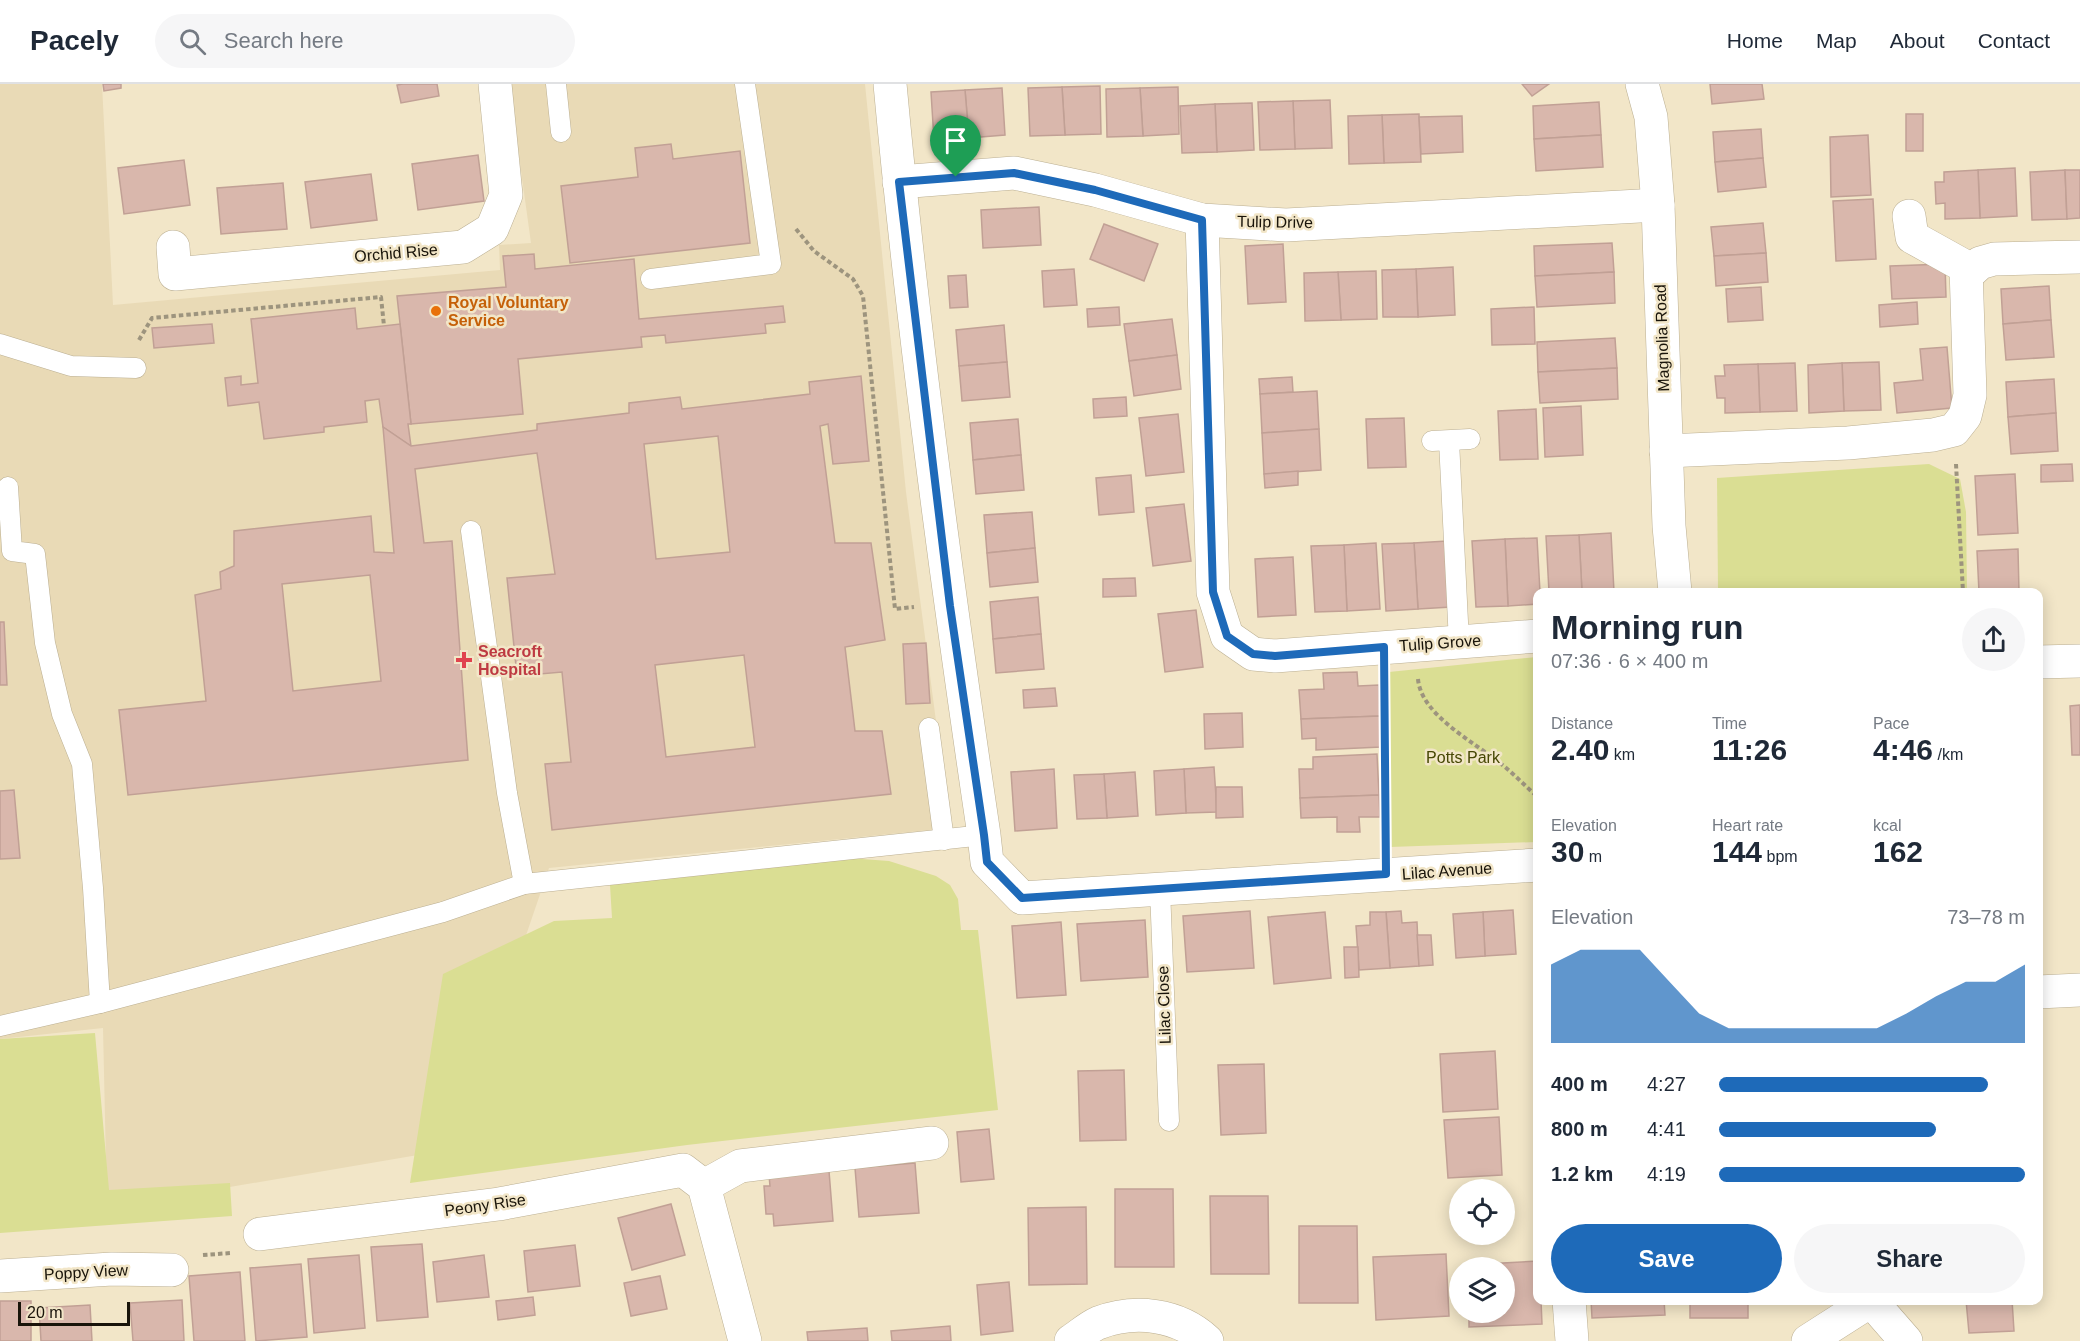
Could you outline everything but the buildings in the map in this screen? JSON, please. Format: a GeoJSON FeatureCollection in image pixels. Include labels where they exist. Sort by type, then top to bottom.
{"type":"FeatureCollection","features":[{"type":"Feature","properties":{"kind":"street","name":"Orchid Rise"},"geometry":{"type":"LineString","coordinates":[[173,247],[175,274],[463,247],[492,229],[506,195],[495,84]]}},
{"type":"Feature","properties":{"kind":"street"},"geometry":{"type":"LineString","coordinates":[[890,84],[901,196]]}},
{"type":"Feature","properties":{"kind":"street","name":"Magnolia Road"},"geometry":{"type":"LineString","coordinates":[[1641,84],[1651,117],[1658,205],[1666,451],[1675,588]]}},
{"type":"Feature","properties":{"kind":"street","name":"Tulip Drive"},"geometry":{"type":"LineString","coordinates":[[901,196],[1014,173],[1095,190],[1202,220],[1286,225],[1658,205]]}},
{"type":"Feature","properties":{"kind":"street","name":"Lilac Avenue"},"geometry":{"type":"LineString","coordinates":[[901,196],[950,606],[987,862],[1022,898],[1533,865]]}},
{"type":"Feature","properties":{"kind":"street"},"geometry":{"type":"LineString","coordinates":[[1666,451],[1848,443],[1933,435],[1954,430],[1965,416],[1970,395],[1966,267],[1912,237],[1909,216]]}},
{"type":"Feature","properties":{"kind":"street","name":"Tulip Grove"},"geometry":{"type":"LineString","coordinates":[[1202,220],[1213,592],[1227,636],[1253,654],[1275,656],[1533,636]]}},
{"type":"Feature","properties":{"kind":"street"},"geometry":{"type":"LineString","coordinates":[[1967,275],[1980,263],[1994,259],[2080,257]]}},
{"type":"Feature","properties":{"kind":"street"},"geometry":{"type":"LineString","coordinates":[[2043,662],[2080,661]]}},
{"type":"Feature","properties":{"kind":"street"},"geometry":{"type":"LineString","coordinates":[[2043,992],[2080,990]]}},
{"type":"Feature","properties":{"kind":"street"},"geometry":{"type":"LineString","coordinates":[[745,1341],[704,1186],[740,1166],[932,1143]]}},
{"type":"Feature","properties":{"kind":"street","name":"Peony Rise"},"geometry":{"type":"LineString","coordinates":[[260,1234],[499,1204],[683,1170],[704,1186]]}},
{"type":"Feature","properties":{"kind":"street","name":"Poppy View"},"geometry":{"type":"LineString","coordinates":[[0,1276],[112,1269],[172,1270]]}},
{"type":"Feature","properties":{"kind":"street"},"geometry":{"type":"LineString","coordinates":[[1569,1305],[1572,1341]]}},
{"type":"Feature","properties":{"kind":"street"},"geometry":{"type":"LineString","coordinates":[[1808,1341],[1866,1305]]}},
{"type":"Feature","properties":{"kind":"street"},"geometry":{"type":"LineString","coordinates":[[1875,1305],[1906,1341]]}},
{"type":"Feature","properties":{"kind":"street"},"geometry":{"type":"LineString","coordinates":[[1071,1341],[1097,1323],[1131,1315],[1165,1317],[1197,1331],[1207,1341]]}},
{"type":"Feature","properties":{"kind":"lane"},"geometry":{"type":"LineString","coordinates":[[556,84],[561,132]]}},
{"type":"Feature","properties":{"kind":"lane"},"geometry":{"type":"LineString","coordinates":[[651,279],[771,264],[745,84]]}},
{"type":"Feature","properties":{"kind":"lane"},"geometry":{"type":"LineString","coordinates":[[0,344],[71,366],[130,368]]}},
{"type":"Feature","properties":{"kind":"lane"},"geometry":{"type":"LineString","coordinates":[[1459,642],[1440,441],[1470,439]]}},
{"type":"Feature","properties":{"kind":"lane"},"geometry":{"type":"LineString","coordinates":[[8,487],[12,551],[35,554],[45,644],[62,714],[82,764],[100,1003]]}},
{"type":"Feature","properties":{"kind":"lane"},"geometry":{"type":"LineString","coordinates":[[471,531],[507,793],[524,884]]}},
{"type":"Feature","properties":{"kind":"lane"},"geometry":{"type":"LineString","coordinates":[[929,728],[944,840]]}},
{"type":"Feature","properties":{"kind":"lane"},"geometry":{"type":"LineString","coordinates":[[0,1026],[100,1003],[443,912],[524,884],[984,835]]}},
{"type":"Feature","properties":{"kind":"lane","name":"Lilac Close"},"geometry":{"type":"LineString","coordinates":[[1160,889],[1169,1121]]}},
{"type":"Feature","properties":{"kind":"path"},"geometry":{"type":"LineString","coordinates":[[766,230],[793,226],[814,251],[854,279],[863,296],[896,609],[930,604],[950,606]]}},
{"type":"Feature","properties":{"kind":"path"},"geometry":{"type":"LineString","coordinates":[[130,368],[152,318],[381,297],[384,326]]}},
{"type":"Feature","properties":{"kind":"path"},"geometry":{"type":"LineString","coordinates":[[1954,430],[1963,588]]}},
{"type":"Feature","properties":{"kind":"path"},"geometry":{"type":"LineString","coordinates":[[1399,646],[1419,689],[1440,719],[1500,763],[1533,793]]}},
{"type":"Feature","properties":{"kind":"path"},"geometry":{"type":"LineString","coordinates":[[1386,874],[1399,646]]}},
{"type":"Feature","properties":{"kind":"path"},"geometry":{"type":"LineString","coordinates":[[172,1270],[173,1257],[260,1251],[260,1234]]}},
{"type":"Feature","properties":{"kind":"shaded area","name":"Seacroft Hospital"},"geometry":{"type":"Polygon","coordinates":[[[0,84],[102,84],[113,305],[500,270],[499,245],[531,243],[509,84],[865,84],[906,492],[950,828],[549,868],[453,1149],[107,1208],[103,1028],[0,1039],[0,84]]]}},
{"type":"Feature","properties":{"kind":"green space"},"geometry":{"type":"Polygon","coordinates":[[[1929,464],[1960,479],[1966,512],[1967,588],[1718,588],[1717,478],[1929,464]]]}},
{"type":"Feature","properties":{"kind":"green space","name":"Potts Park"},"geometry":{"type":"Polygon","coordinates":[[[1533,657],[1533,842],[1390,847],[1389,672],[1533,657]]]}},
{"type":"Feature","properties":{"kind":"green space"},"geometry":{"type":"Polygon","coordinates":[[[848,858],[889,861],[936,876],[950,885],[958,899],[961,930],[978,930],[998,1110],[687,1145],[410,1183],[443,974],[554,921],[612,918],[610,885],[848,858]]]}},
{"type":"Feature","properties":{"kind":"green space"},"geometry":{"type":"Polygon","coordinates":[[[95,1033],[109,1190],[230,1183],[232,1216],[0,1233],[0,1039],[95,1033]]]}},
{"type":"Feature","properties":{"kind":"place","name":"Royal Voluntary Service"},"geometry":{"type":"Point","coordinates":[436,311]}},
{"type":"Feature","properties":{"kind":"place","name":"Seacroft Hospital"},"geometry":{"type":"Point","coordinates":[464,660]}},
{"type":"Feature","properties":{"kind":"route"},"geometry":{"type":"LineString","coordinates":[[1014,173],[1095,190],[1202,220],[1213,592],[1227,636],[1253,654],[1275,656],[1384,647],[1386,874],[1022,898],[987,862],[950,606],[899,182],[956,177],[1014,173]]}}]}
